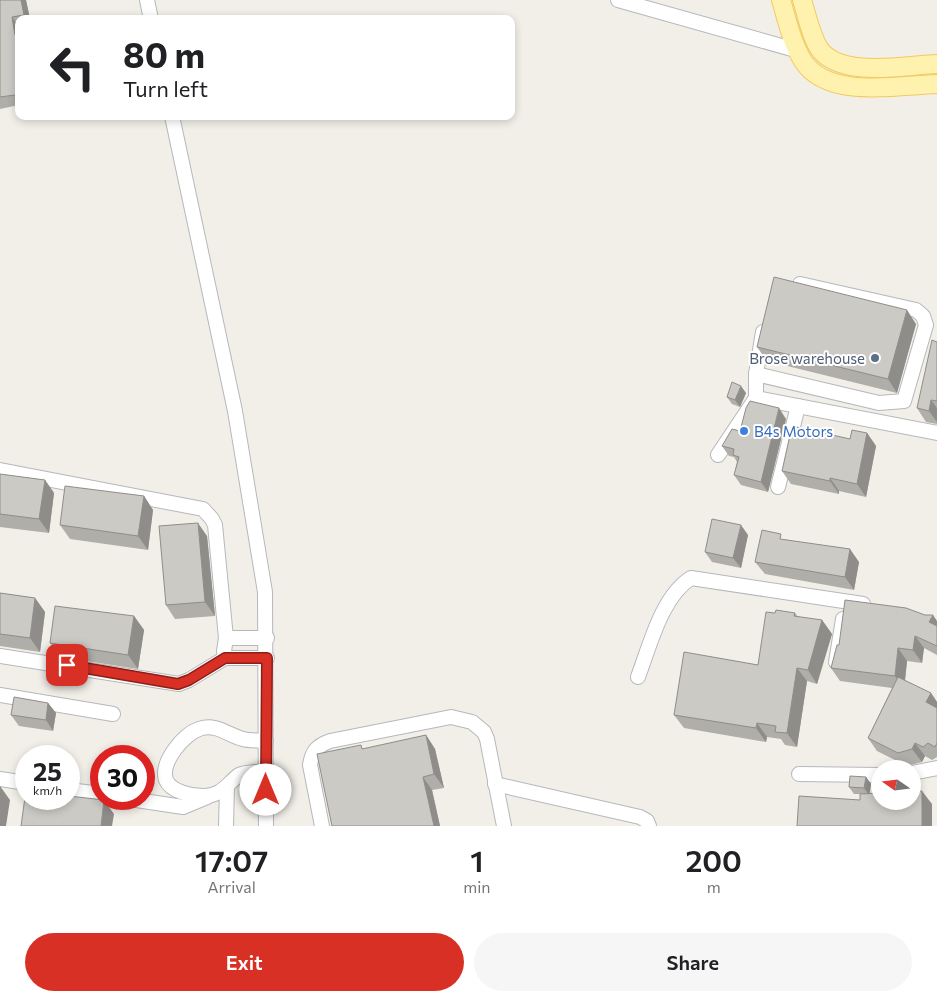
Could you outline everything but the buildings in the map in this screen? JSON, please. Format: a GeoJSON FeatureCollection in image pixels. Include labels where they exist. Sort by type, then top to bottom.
{"type":"FeatureCollection","features":[{"type":"Feature","properties":{"kind":"main road"},"geometry":{"type":"LineString","coordinates":[[781,0],[804,62],[819,76],[837,85],[862,88],[937,84]]}},
{"type":"Feature","properties":{"kind":"main road"},"geometry":{"type":"LineString","coordinates":[[802,0],[820,50],[830,59],[843,65],[863,68],[937,64]]}},
{"type":"Feature","properties":{"kind":"main road"},"geometry":{"type":"LineString","coordinates":[[799,51],[820,50]]}},
{"type":"Feature","properties":{"kind":"street"},"geometry":{"type":"LineString","coordinates":[[147,0],[150,15]]}},
{"type":"Feature","properties":{"kind":"street"},"geometry":{"type":"LineString","coordinates":[[618,0],[799,51]]}},
{"type":"Feature","properties":{"kind":"street"},"geometry":{"type":"LineString","coordinates":[[173,120],[235,411],[265,592],[267,638],[266,826]]}},
{"type":"Feature","properties":{"kind":"street"},"geometry":{"type":"LineString","coordinates":[[756,374],[879,403],[904,401],[926,325],[923,316],[916,310],[791,281]]}},
{"type":"Feature","properties":{"kind":"street"},"geometry":{"type":"LineString","coordinates":[[718,455],[756,398],[756,374],[766,317]]}},
{"type":"Feature","properties":{"kind":"street"},"geometry":{"type":"LineString","coordinates":[[756,398],[937,433]]}},
{"type":"Feature","properties":{"kind":"street"},"geometry":{"type":"LineString","coordinates":[[778,487],[798,406]]}},
{"type":"Feature","properties":{"kind":"street"},"geometry":{"type":"LineString","coordinates":[[0,470],[203,509],[212,519],[214,525],[226,638],[224,643],[225,658]]}},
{"type":"Feature","properties":{"kind":"street"},"geometry":{"type":"LineString","coordinates":[[638,676],[668,601],[678,585],[691,578],[881,606]]}},
{"type":"Feature","properties":{"kind":"street"},"geometry":{"type":"LineString","coordinates":[[835,666],[846,601]]}},
{"type":"Feature","properties":{"kind":"street"},"geometry":{"type":"LineString","coordinates":[[226,638],[267,638]]}},
{"type":"Feature","properties":{"kind":"street"},"geometry":{"type":"LineString","coordinates":[[0,656],[178,684],[189,680],[225,658],[267,658]]}},
{"type":"Feature","properties":{"kind":"street"},"geometry":{"type":"LineString","coordinates":[[0,695],[113,714]]}},
{"type":"Feature","properties":{"kind":"street"},"geometry":{"type":"LineString","coordinates":[[322,826],[310,765],[311,756],[316,748],[330,741],[451,717],[478,725],[484,732],[490,751],[504,826]]}},
{"type":"Feature","properties":{"kind":"street"},"geometry":{"type":"LineString","coordinates":[[212,795],[192,795],[172,787],[165,774],[168,761],[184,738],[201,728],[217,728],[230,732],[242,739],[266,741]]}},
{"type":"Feature","properties":{"kind":"street"},"geometry":{"type":"LineString","coordinates":[[921,771],[937,768]]}},
{"type":"Feature","properties":{"kind":"street"},"geometry":{"type":"LineString","coordinates":[[155,803],[183,807],[228,787],[240,775],[266,771]]}},
{"type":"Feature","properties":{"kind":"street"},"geometry":{"type":"LineString","coordinates":[[799,774],[871,775]]}},
{"type":"Feature","properties":{"kind":"street"},"geometry":{"type":"LineString","coordinates":[[0,779],[15,781]]}},
{"type":"Feature","properties":{"kind":"street"},"geometry":{"type":"LineString","coordinates":[[495,784],[640,817],[647,821],[649,826]]}},
{"type":"Feature","properties":{"kind":"street"},"geometry":{"type":"LineString","coordinates":[[226,826],[228,787]]}},
{"type":"Feature","properties":{"kind":"place","name":"Brose warehouse"},"geometry":{"type":"Point","coordinates":[875,358]}},
{"type":"Feature","properties":{"kind":"place","name":"B4s Motors"},"geometry":{"type":"Point","coordinates":[744,431]}},
{"type":"Feature","properties":{"kind":"route"},"geometry":{"type":"LineString","coordinates":[[67,665],[178,684],[189,680],[225,658],[267,658],[266,790]]}}]}
